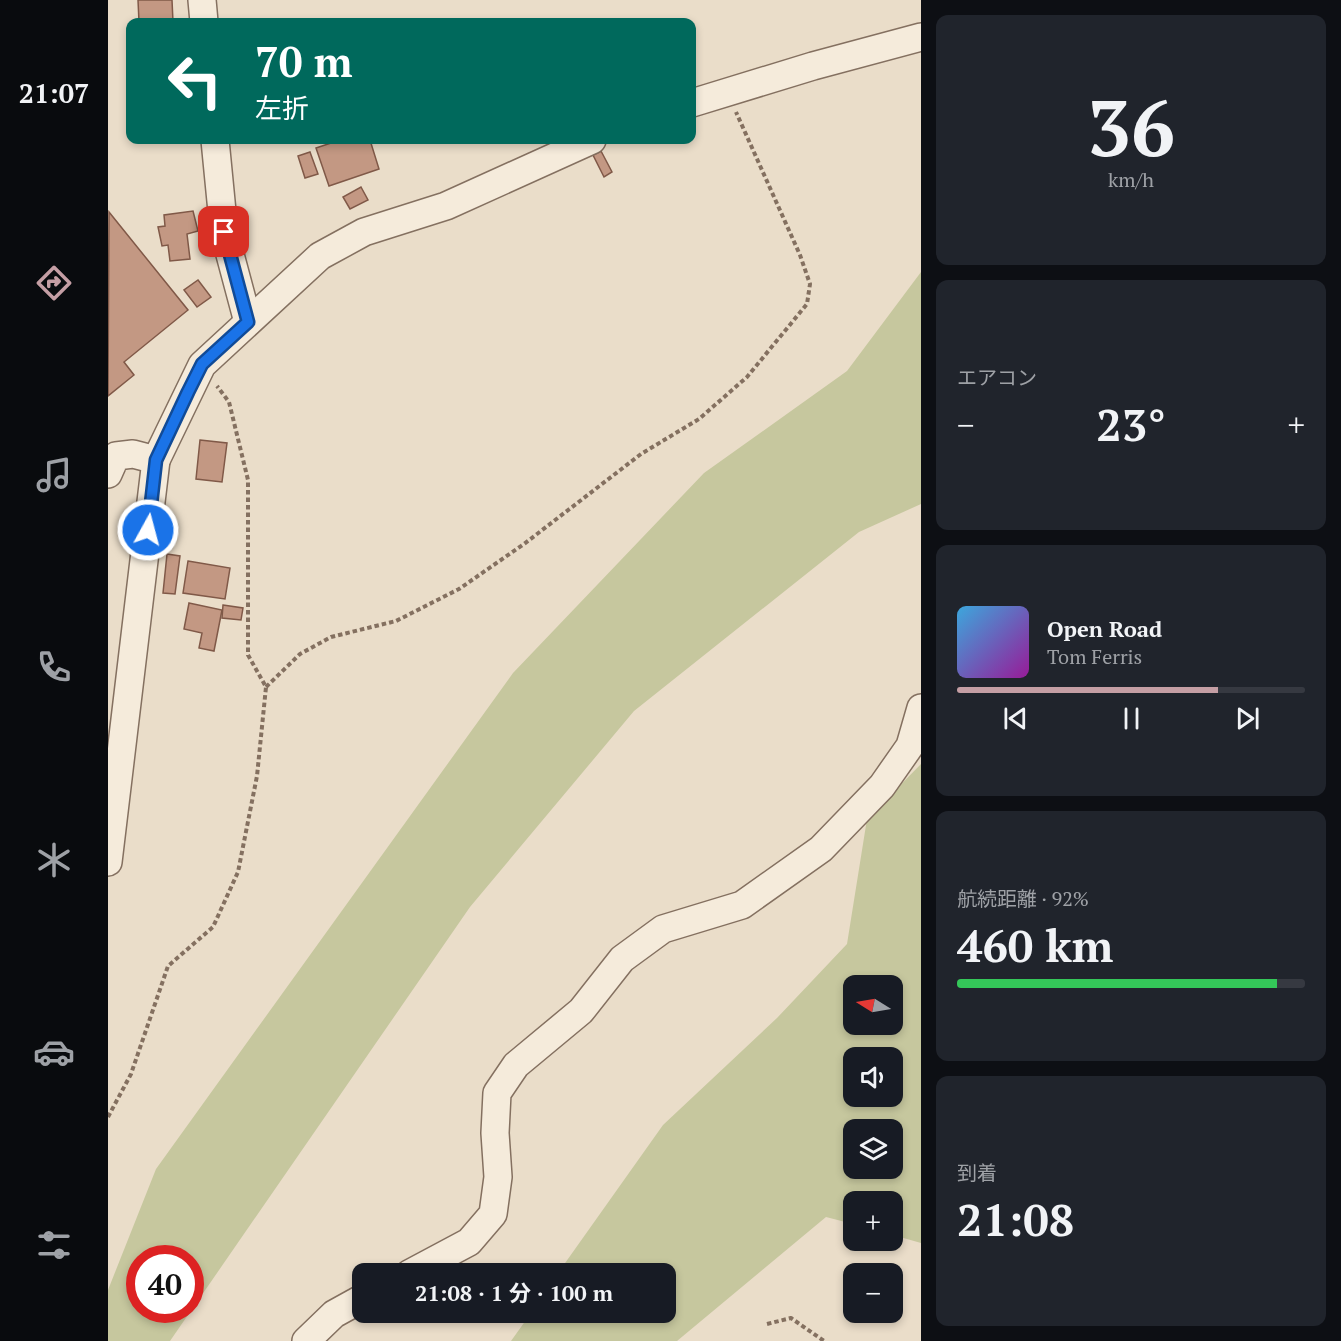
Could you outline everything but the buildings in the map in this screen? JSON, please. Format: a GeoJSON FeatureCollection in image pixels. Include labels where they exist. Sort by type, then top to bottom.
{"type":"FeatureCollection","features":[{"type":"Feature","properties":{"kind":"street"},"geometry":{"type":"LineString","coordinates":[[202,0],[204,18]]}},
{"type":"Feature","properties":{"kind":"street"},"geometry":{"type":"LineString","coordinates":[[696,102],[921,37]]}},
{"type":"Feature","properties":{"kind":"street"},"geometry":{"type":"LineString","coordinates":[[215,144],[224,232],[248,322]]}},
{"type":"Feature","properties":{"kind":"street"},"geometry":{"type":"LineString","coordinates":[[108,862],[156,460],[202,364],[320,256],[364,232],[446,206],[583,144]]}},
{"type":"Feature","properties":{"kind":"street"},"geometry":{"type":"LineString","coordinates":[[111,460],[133,454],[156,460]]}},
{"type":"Feature","properties":{"kind":"street"},"geometry":{"type":"LineString","coordinates":[[430,1263],[469,1242],[493,1214],[498,1178],[495,1133],[497,1093],[516,1065],[581,1011],[622,959],[663,929],[742,905],[821,849],[882,786],[905,754],[910,746],[921,708]]}},
{"type":"Feature","properties":{"kind":"street"},"geometry":{"type":"LineString","coordinates":[[306,1341],[334,1314],[352,1304]]}},
{"type":"Feature","properties":{"kind":"path"},"geometry":{"type":"LineString","coordinates":[[266,687],[300,654],[331,637],[396,621],[459,589],[515,550],[641,454],[699,419],[747,377],[807,304],[810,284],[800,255],[727,92]]}},
{"type":"Feature","properties":{"kind":"path"},"geometry":{"type":"LineString","coordinates":[[108,1117],[131,1074],[168,966],[213,927],[238,872],[257,776],[266,687],[248,655],[248,480],[229,402],[202,364]]}},
{"type":"Feature","properties":{"kind":"path"},"geometry":{"type":"LineString","coordinates":[[767,1324],[791,1318],[824,1341]]}},
{"type":"Feature","properties":{"kind":"green space"},"geometry":{"type":"Polygon","coordinates":[[[921,272],[921,504],[859,532],[634,711],[470,907],[204,1292],[204,1245],[126,1245],[126,1323],[182,1323],[170,1341],[108,1341],[108,1290],[156,1169],[513,673],[704,473],[847,371],[921,272]]]}},
{"type":"Feature","properties":{"kind":"green space"},"geometry":{"type":"Polygon","coordinates":[[[921,764],[921,1243],[903,1238],[903,1191],[843,1191],[843,1221],[826,1217],[677,1341],[511,1341],[524,1323],[676,1323],[676,1263],[565,1263],[663,1125],[777,1018],[847,944],[867,819],[921,764]]]}},
{"type":"Feature","properties":{"kind":"route"},"geometry":{"type":"LineString","coordinates":[[148,530],[156,460],[195,376],[202,364],[248,322],[224,232]]}}]}
